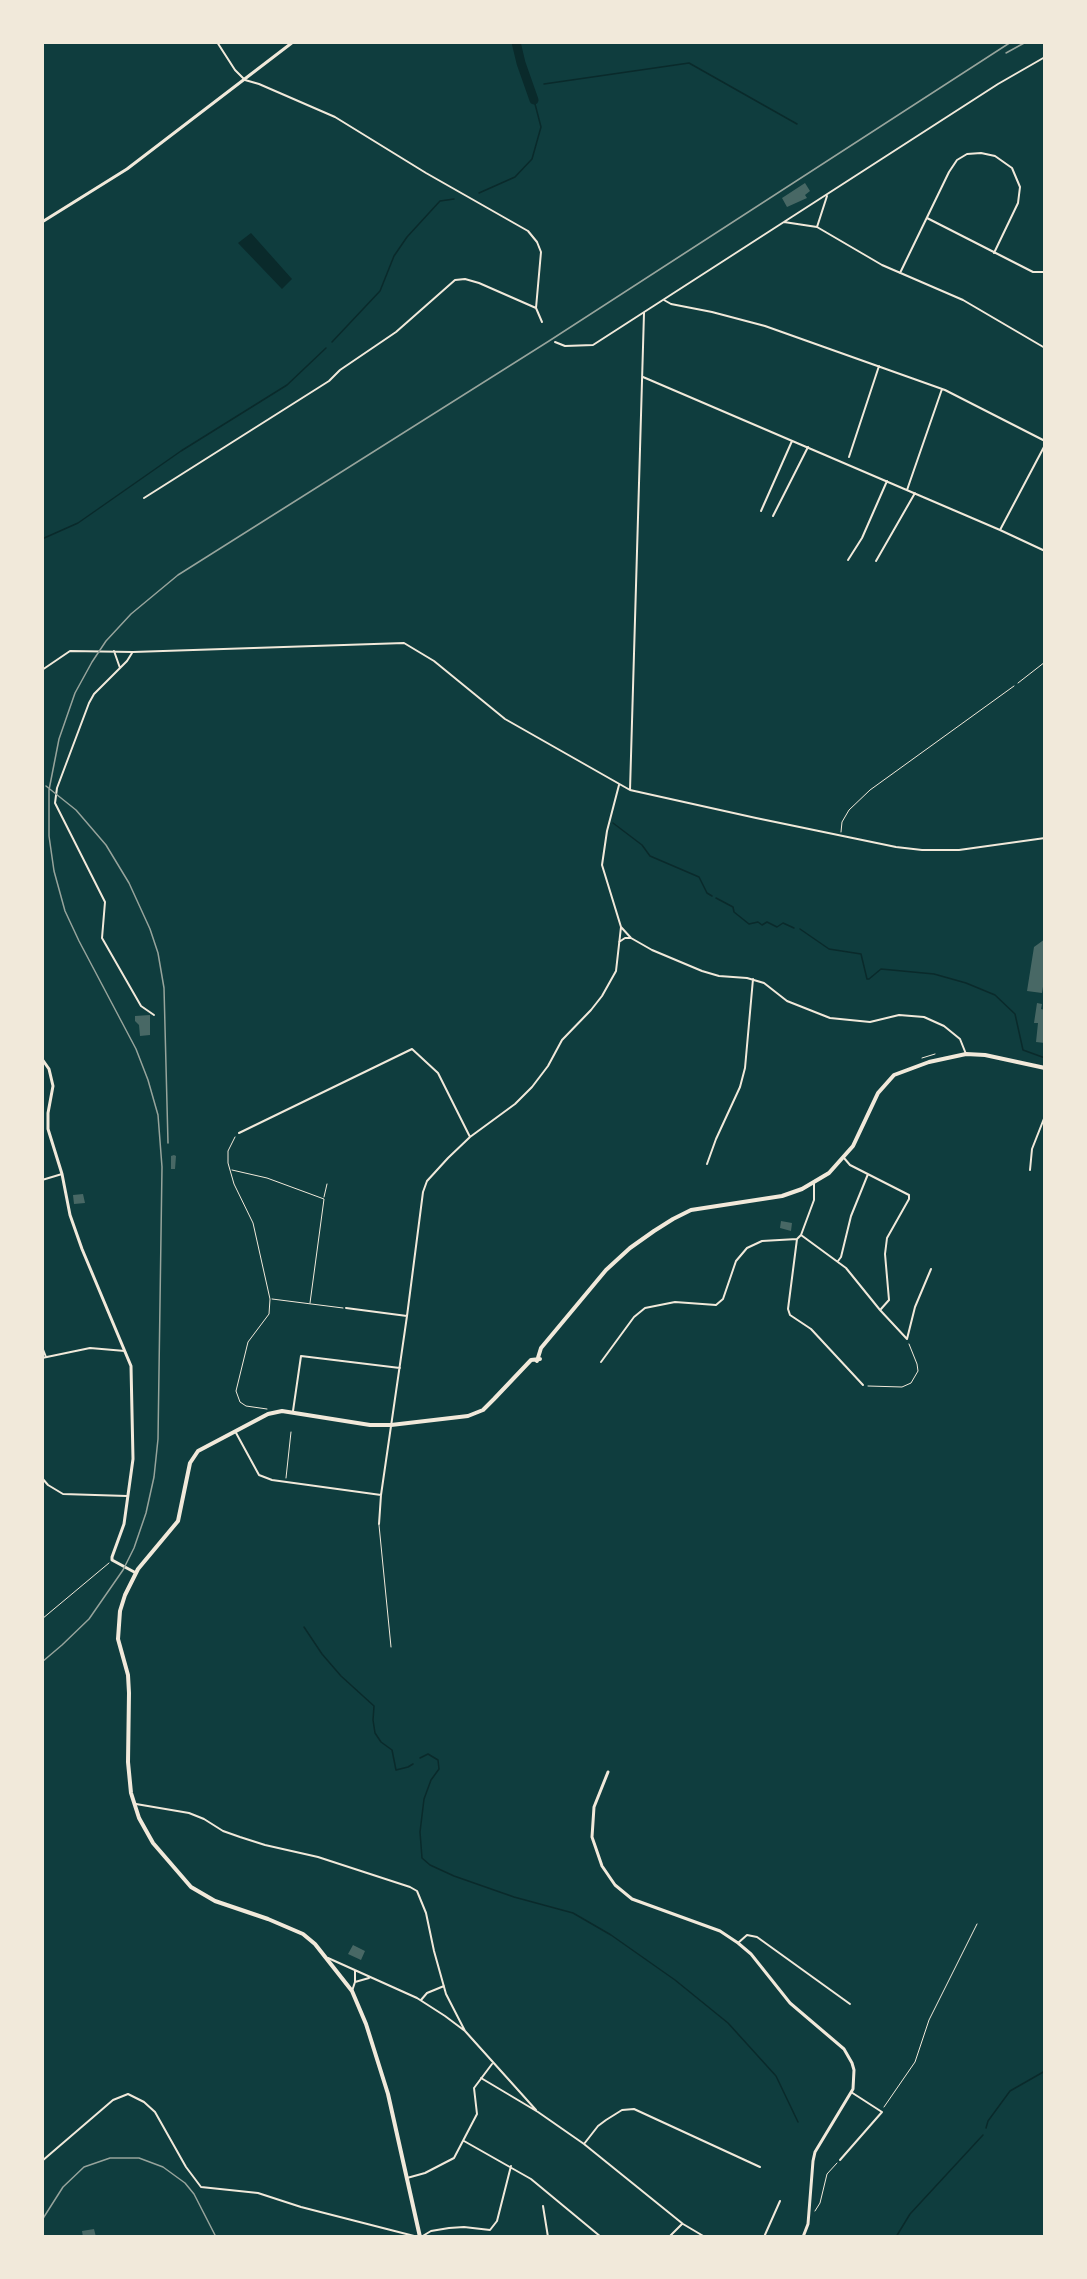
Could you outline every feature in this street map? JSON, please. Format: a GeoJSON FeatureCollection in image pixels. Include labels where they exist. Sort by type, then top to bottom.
{"type":"FeatureCollection","features":[{"type":"Feature","properties":{"kind":"main road"},"geometry":{"type":"LineString","coordinates":[[420,2237],[380,2067],[352,1991],[308,1937],[215,1901],[191,1887],[146,1833],[134,1804],[128,1762],[128,1675],[118,1639],[120,1611],[135,1575],[178,1521],[190,1463],[198,1451],[268,1414],[282,1411],[369,1425],[391,1425],[476,1413],[494,1399],[524,1367],[538,1360],[543,1345],[616,1260],[673,1219],[692,1210],[706,1207],[782,1196],[814,1183],[829,1173],[844,1158],[861,1131],[878,1093],[894,1075],[929,1062],[966,1053],[1045,1068]]}},
{"type":"Feature","properties":{"kind":"street"},"geometry":{"type":"LineString","coordinates":[[217,42],[235,70],[245,80],[335,117],[426,173],[528,231],[537,242],[541,252],[536,308],[542,322]]}},
{"type":"Feature","properties":{"kind":"street"},"geometry":{"type":"LineString","coordinates":[[42,222],[127,169],[293,42]]}},
{"type":"Feature","properties":{"kind":"street"},"geometry":{"type":"LineString","coordinates":[[555,342],[565,346],[593,345],[998,84],[1045,57]]}},
{"type":"Feature","properties":{"kind":"street"},"geometry":{"type":"LineString","coordinates":[[900,273],[949,172],[957,160],[967,154],[981,153],[995,156],[1012,168],[1020,187],[1018,203],[994,253]]}},
{"type":"Feature","properties":{"kind":"street"},"geometry":{"type":"LineString","coordinates":[[818,228],[827,195]]}},
{"type":"Feature","properties":{"kind":"street"},"geometry":{"type":"LineString","coordinates":[[927,218],[1033,272],[1045,272]]}},
{"type":"Feature","properties":{"kind":"street"},"geometry":{"type":"LineString","coordinates":[[784,222],[818,228],[900,273],[963,300],[1045,348]]}},
{"type":"Feature","properties":{"kind":"street"},"geometry":{"type":"LineString","coordinates":[[144,498],[329,381],[340,370],[396,332],[455,279],[479,283],[536,308]]}},
{"type":"Feature","properties":{"kind":"street"},"geometry":{"type":"LineString","coordinates":[[664,300],[671,304],[765,326],[942,389],[979,406],[1045,443],[1000,530]]}},
{"type":"Feature","properties":{"kind":"street"},"geometry":{"type":"LineString","coordinates":[[630,790],[644,313]]}},
{"type":"Feature","properties":{"kind":"street"},"geometry":{"type":"LineString","coordinates":[[849,457],[879,366]]}},
{"type":"Feature","properties":{"kind":"street"},"geometry":{"type":"LineString","coordinates":[[643,376],[1045,551]]}},
{"type":"Feature","properties":{"kind":"street"},"geometry":{"type":"LineString","coordinates":[[907,490],[942,389]]}},
{"type":"Feature","properties":{"kind":"street"},"geometry":{"type":"LineString","coordinates":[[761,511],[792,441]]}},
{"type":"Feature","properties":{"kind":"street"},"geometry":{"type":"LineString","coordinates":[[773,516],[808,447]]}},
{"type":"Feature","properties":{"kind":"street"},"geometry":{"type":"LineString","coordinates":[[848,560],[862,538],[887,482]]}},
{"type":"Feature","properties":{"kind":"street"},"geometry":{"type":"LineString","coordinates":[[876,561],[915,493]]}},
{"type":"Feature","properties":{"kind":"street"},"geometry":{"type":"LineString","coordinates":[[42,670],[70,651],[133,652],[404,643],[434,661],[505,718],[630,790],[896,847],[942,851],[1045,838]]}},
{"type":"Feature","properties":{"kind":"street"},"geometry":{"type":"LineString","coordinates":[[114,651],[120,668]]}},
{"type":"Feature","properties":{"kind":"street"},"geometry":{"type":"LineString","coordinates":[[133,652],[94,694],[89,703],[57,788],[55,803],[105,902],[102,938],[141,1006],[154,1015]]}},
{"type":"Feature","properties":{"kind":"street"},"geometry":{"type":"LineString","coordinates":[[379,1524],[381,1495],[423,1192],[434,1172],[470,1137],[515,1104],[532,1087],[548,1066],[562,1040],[591,1010],[611,982],[616,971],[621,927],[602,865],[618,784]]}},
{"type":"Feature","properties":{"kind":"street"},"geometry":{"type":"LineString","coordinates":[[621,927],[632,938],[652,950],[702,971],[753,979],[764,983],[787,1001],[830,1018],[870,1022],[899,1015],[924,1017],[945,1026],[960,1039],[966,1053]]}},
{"type":"Feature","properties":{"kind":"street"},"geometry":{"type":"LineString","coordinates":[[620,942],[625,938],[632,938]]}},
{"type":"Feature","properties":{"kind":"street"},"geometry":{"type":"LineString","coordinates":[[707,1164],[716,1138],[740,1087],[745,1068],[753,979]]}},
{"type":"Feature","properties":{"kind":"street"},"geometry":{"type":"LineString","coordinates":[[239,1133],[412,1049],[438,1073],[470,1137]]}},
{"type":"Feature","properties":{"kind":"street"},"geometry":{"type":"LineString","coordinates":[[42,1059],[49,1069],[52,1086],[48,1129],[62,1174],[70,1215],[131,1366],[133,1459],[124,1524],[112,1560],[130,1569],[135,1575]]}},
{"type":"Feature","properties":{"kind":"street"},"geometry":{"type":"LineString","coordinates":[[1030,1170],[1032,1149],[1045,1116]]}},
{"type":"Feature","properties":{"kind":"street"},"geometry":{"type":"LineString","coordinates":[[844,1158],[850,1165],[909,1195],[909,1199],[887,1238],[885,1254],[888,1300],[880,1310]]}},
{"type":"Feature","properties":{"kind":"street"},"geometry":{"type":"LineString","coordinates":[[42,1180],[62,1174]]}},
{"type":"Feature","properties":{"kind":"street"},"geometry":{"type":"LineString","coordinates":[[838,1261],[851,1216],[868,1174]]}},
{"type":"Feature","properties":{"kind":"street"},"geometry":{"type":"LineString","coordinates":[[814,1183],[814,1200],[801,1235],[797,1239],[787,1303],[790,1315],[811,1329],[863,1385]]}},
{"type":"Feature","properties":{"kind":"street"},"geometry":{"type":"LineString","coordinates":[[801,1235],[838,1261],[855,1277],[880,1310],[907,1339]]}},
{"type":"Feature","properties":{"kind":"street"},"geometry":{"type":"LineString","coordinates":[[601,1362],[634,1317],[645,1308],[675,1302],[716,1305],[723,1299],[736,1261],[747,1248],[762,1241],[797,1239]]}},
{"type":"Feature","properties":{"kind":"street"},"geometry":{"type":"LineString","coordinates":[[907,1339],[915,1308],[931,1269]]}},
{"type":"Feature","properties":{"kind":"street"},"geometry":{"type":"LineString","coordinates":[[346,1308],[407,1316]]}},
{"type":"Feature","properties":{"kind":"street"},"geometry":{"type":"LineString","coordinates":[[42,1347],[44,1358],[90,1348],[125,1351]]}},
{"type":"Feature","properties":{"kind":"street"},"geometry":{"type":"LineString","coordinates":[[293,1412],[301,1356],[400,1368]]}},
{"type":"Feature","properties":{"kind":"street"},"geometry":{"type":"LineString","coordinates":[[233,1433],[259,1475],[272,1480],[286,1480],[381,1495]]}},
{"type":"Feature","properties":{"kind":"street"},"geometry":{"type":"LineString","coordinates":[[42,1478],[48,1485],[63,1494],[128,1497]]}},
{"type":"Feature","properties":{"kind":"street"},"geometry":{"type":"LineString","coordinates":[[608,1772],[596,1798],[592,1817],[594,1847],[602,1866],[615,1885],[632,1899],[720,1931],[738,1943],[751,1954],[790,2003],[843,2049],[854,2070],[851,2092],[815,2152],[809,2218],[803,2237]]}},
{"type":"Feature","properties":{"kind":"street"},"geometry":{"type":"LineString","coordinates":[[134,1804],[178,1811],[204,1819],[223,1831],[265,1845],[318,1857],[404,1884],[417,1891],[426,1912],[444,1986],[457,2018],[492,2064],[538,2112]]}},
{"type":"Feature","properties":{"kind":"street"},"geometry":{"type":"LineString","coordinates":[[738,1943],[747,1935],[757,1937],[850,2004]]}},
{"type":"Feature","properties":{"kind":"street"},"geometry":{"type":"LineString","coordinates":[[326,1957],[421,2000],[465,2031]]}},
{"type":"Feature","properties":{"kind":"street"},"geometry":{"type":"LineString","coordinates":[[352,1991],[355,1970]]}},
{"type":"Feature","properties":{"kind":"street"},"geometry":{"type":"LineString","coordinates":[[355,1982],[372,1978]]}},
{"type":"Feature","properties":{"kind":"street"},"geometry":{"type":"LineString","coordinates":[[421,2000],[427,1993],[444,1986]]}},
{"type":"Feature","properties":{"kind":"street"},"geometry":{"type":"LineString","coordinates":[[407,2178],[445,2165],[454,2158],[465,2141],[477,2114],[474,2088],[492,2064]]}},
{"type":"Feature","properties":{"kind":"street"},"geometry":{"type":"LineString","coordinates":[[481,2078],[538,2112],[584,2144],[683,2224],[705,2237]]}},
{"type":"Feature","properties":{"kind":"street"},"geometry":{"type":"LineString","coordinates":[[840,2160],[882,2112],[851,2092]]}},
{"type":"Feature","properties":{"kind":"street"},"geometry":{"type":"LineString","coordinates":[[42,2161],[113,2100],[128,2094],[144,2102],[155,2112],[186,2167],[201,2187],[258,2193],[301,2207],[420,2237],[431,2231],[457,2227],[490,2230],[497,2221],[511,2166]]}},
{"type":"Feature","properties":{"kind":"street"},"geometry":{"type":"LineString","coordinates":[[584,2144],[606,2120],[622,2110],[634,2109],[760,2167]]}},
{"type":"Feature","properties":{"kind":"street"},"geometry":{"type":"LineString","coordinates":[[465,2141],[511,2166],[558,2199],[602,2237]]}},
{"type":"Feature","properties":{"kind":"street"},"geometry":{"type":"LineString","coordinates":[[764,2237],[780,2201]]}},
{"type":"Feature","properties":{"kind":"street"},"geometry":{"type":"LineString","coordinates":[[543,2206],[548,2237]]}},
{"type":"Feature","properties":{"kind":"street"},"geometry":{"type":"LineString","coordinates":[[669,2237],[683,2224]]}},
{"type":"Feature","properties":{"kind":"lane"},"geometry":{"type":"LineString","coordinates":[[1018,683],[1045,662]]}},
{"type":"Feature","properties":{"kind":"lane"},"geometry":{"type":"LineString","coordinates":[[379,1524],[391,1647]]}},
{"type":"Feature","properties":{"kind":"path"},"geometry":{"type":"LineString","coordinates":[[841,836],[842,822],[849,810],[870,790],[1018,683]]}},
{"type":"Feature","properties":{"kind":"path"},"geometry":{"type":"LineString","coordinates":[[922,1058],[935,1054]]}},
{"type":"Feature","properties":{"kind":"path"},"geometry":{"type":"LineString","coordinates":[[239,1133],[228,1151],[230,1170],[253,1223],[270,1299],[269,1314],[248,1342],[236,1391],[240,1402],[246,1406],[267,1409],[268,1414]]}},
{"type":"Feature","properties":{"kind":"path"},"geometry":{"type":"LineString","coordinates":[[230,1170],[267,1178],[324,1199]]}},
{"type":"Feature","properties":{"kind":"path"},"geometry":{"type":"LineString","coordinates":[[310,1303],[327,1184]]}},
{"type":"Feature","properties":{"kind":"path"},"geometry":{"type":"LineString","coordinates":[[270,1299],[346,1308]]}},
{"type":"Feature","properties":{"kind":"path"},"geometry":{"type":"LineString","coordinates":[[863,1385],[902,1387],[911,1383],[918,1371],[907,1339]]}},
{"type":"Feature","properties":{"kind":"path"},"geometry":{"type":"LineString","coordinates":[[286,1480],[291,1432]]}},
{"type":"Feature","properties":{"kind":"path"},"geometry":{"type":"LineString","coordinates":[[42,1619],[112,1560]]}},
{"type":"Feature","properties":{"kind":"path"},"geometry":{"type":"LineString","coordinates":[[882,2112],[915,2062],[929,2020],[978,1924]]}},
{"type":"Feature","properties":{"kind":"path"},"geometry":{"type":"LineString","coordinates":[[815,2211],[820,2203],[827,2174],[840,2160]]}},
{"type":"Feature","properties":{"kind":"water"},"geometry":{"type":"Polygon","coordinates":[[[251,233],[292,279],[282,289],[238,243],[251,233]]]}},
{"type":"Feature","properties":{"kind":"building"},"geometry":{"type":"Polygon","coordinates":[[[805,183],[810,191],[805,195],[807,198],[787,207],[782,198],[805,183]]]}},
{"type":"Feature","properties":{"kind":"building"},"geometry":{"type":"Polygon","coordinates":[[[1045,939],[1045,974],[1042,993],[1027,991],[1034,947],[1045,939]]]}},
{"type":"Feature","properties":{"kind":"building"},"geometry":{"type":"Polygon","coordinates":[[[1037,1003],[1042,1004],[1041,1009],[1045,1010],[1045,1043],[1036,1042],[1038,1023],[1034,1023],[1037,1003]]]}},
{"type":"Feature","properties":{"kind":"building"},"geometry":{"type":"Polygon","coordinates":[[[150,1015],[150,1035],[140,1036],[135,1016],[150,1015]]]}},
{"type":"Feature","properties":{"kind":"building"},"geometry":{"type":"Polygon","coordinates":[[[171,1156],[176,1156],[175,1169],[171,1169],[171,1156]]]}},
{"type":"Feature","properties":{"kind":"building"},"geometry":{"type":"Polygon","coordinates":[[[83,1194],[85,1203],[74,1204],[73,1195],[83,1194]]]}},
{"type":"Feature","properties":{"kind":"building"},"geometry":{"type":"Polygon","coordinates":[[[781,1221],[792,1223],[791,1231],[780,1228],[781,1221]]]}},
{"type":"Feature","properties":{"kind":"building"},"geometry":{"type":"Polygon","coordinates":[[[353,1945],[365,1951],[361,1960],[348,1954],[353,1945]]]}},
{"type":"Feature","properties":{"kind":"building"},"geometry":{"type":"Polygon","coordinates":[[[94,2229],[96,2237],[83,2237],[82,2231],[94,2229]]]}},
{"type":"Feature","properties":{"kind":"waterway"},"geometry":{"type":"LineString","coordinates":[[516,42],[534,100]]}},
{"type":"Feature","properties":{"kind":"waterway"},"geometry":{"type":"LineString","coordinates":[[544,84],[689,63],[797,124]]}},
{"type":"Feature","properties":{"kind":"waterway"},"geometry":{"type":"LineString","coordinates":[[479,193],[515,177],[532,159],[541,127],[534,100]]}},
{"type":"Feature","properties":{"kind":"waterway"},"geometry":{"type":"LineString","coordinates":[[332,342],[380,291],[394,256],[407,237],[440,201],[454,199]]}},
{"type":"Feature","properties":{"kind":"waterway"},"geometry":{"type":"LineString","coordinates":[[42,539],[78,523],[181,451],[287,385],[326,348]]}},
{"type":"Feature","properties":{"kind":"waterway"},"geometry":{"type":"LineString","coordinates":[[613,823],[642,845],[650,856],[699,877],[707,893],[712,896]]}},
{"type":"Feature","properties":{"kind":"waterway"},"geometry":{"type":"LineString","coordinates":[[716,898],[733,907],[734,912],[749,924],[758,922],[762,925],[767,922],[777,927],[783,923],[794,928]]}},
{"type":"Feature","properties":{"kind":"waterway"},"geometry":{"type":"LineString","coordinates":[[800,929],[829,949],[861,954],[867,979],[881,969],[934,974],[966,983],[995,995],[1015,1014],[1023,1050],[1045,1058]]}},
{"type":"Feature","properties":{"kind":"waterway"},"geometry":{"type":"LineString","coordinates":[[304,1627],[322,1654],[341,1676],[374,1706],[375,1733],[381,1742],[392,1750],[396,1770],[413,1764]]}},
{"type":"Feature","properties":{"kind":"waterway"},"geometry":{"type":"LineString","coordinates":[[420,1758],[428,1754],[438,1760],[439,1769],[431,1780],[424,1799],[420,1832],[422,1858],[430,1865],[454,1876],[514,1897],[573,1913],[611,1935],[675,1980],[728,2023],[776,2076],[798,2122]]}},
{"type":"Feature","properties":{"kind":"waterway"},"geometry":{"type":"LineString","coordinates":[[986,2128],[988,2121],[1010,2091],[1045,2071]]}},
{"type":"Feature","properties":{"kind":"waterway"},"geometry":{"type":"LineString","coordinates":[[896,2237],[910,2214],[983,2135]]}},
{"type":"Feature","properties":{"kind":"railway"},"geometry":{"type":"LineString","coordinates":[[42,1662],[89,1619],[123,1570],[134,1548],[146,1513],[154,1477],[158,1439],[162,1167],[158,1115],[136,1049],[65,911],[54,871],[49,836],[49,790],[59,739],[75,693],[92,662],[106,641],[131,614],[178,575],[549,341],[1011,42]]}},
{"type":"Feature","properties":{"kind":"railway"},"geometry":{"type":"LineString","coordinates":[[1006,53],[1026,42]]}},
{"type":"Feature","properties":{"kind":"railway"},"geometry":{"type":"LineString","coordinates":[[46,786],[76,810],[106,845],[129,883],[150,929],[158,953],[164,988],[168,1143]]}},
{"type":"Feature","properties":{"kind":"railway"},"geometry":{"type":"LineString","coordinates":[[42,2220],[63,2187],[84,2167],[110,2158],[139,2158],[163,2167],[185,2183],[194,2194],[216,2237]]}}]}
